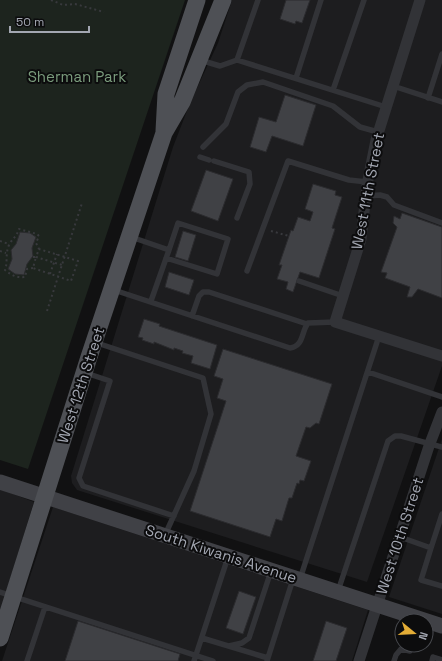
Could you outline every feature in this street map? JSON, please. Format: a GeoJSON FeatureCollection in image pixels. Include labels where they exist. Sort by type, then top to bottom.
{"type":"FeatureCollection","features":[{"type":"Feature","properties":{"kind":"main road","name":"West 12th Street"},"geometry":{"type":"LineString","coordinates":[[164,133],[166,94],[197,0]]}},
{"type":"Feature","properties":{"kind":"main road","name":"West 12th Street"},"geometry":{"type":"LineString","coordinates":[[0,638],[7,594],[45,497],[94,342],[164,133],[182,102],[223,0]]}},
{"type":"Feature","properties":{"kind":"main road","name":"South Kiwanis Avenue"},"geometry":{"type":"LineString","coordinates":[[0,482],[398,613]]}},
{"type":"Feature","properties":{"kind":"street","name":"West 11th Street"},"geometry":{"type":"LineString","coordinates":[[335,322],[362,239],[367,182],[378,132],[420,0]]}},
{"type":"Feature","properties":{"kind":"street"},"geometry":{"type":"LineString","coordinates":[[335,322],[442,356]]}},
{"type":"Feature","properties":{"kind":"street","name":"West 10th Street"},"geometry":{"type":"LineString","coordinates":[[359,661],[430,443],[442,412]]}},
{"type":"Feature","properties":{"kind":"lane"},"geometry":{"type":"LineString","coordinates":[[237,60],[258,0]]}},
{"type":"Feature","properties":{"kind":"lane"},"geometry":{"type":"LineString","coordinates":[[296,78],[321,0]]}},
{"type":"Feature","properties":{"kind":"lane"},"geometry":{"type":"LineString","coordinates":[[333,90],[364,0]]}},
{"type":"Feature","properties":{"kind":"lane"},"geometry":{"type":"LineString","coordinates":[[428,98],[442,54]]}},
{"type":"Feature","properties":{"kind":"lane"},"geometry":{"type":"LineString","coordinates":[[200,60],[220,66],[237,60],[386,108]]}},
{"type":"Feature","properties":{"kind":"lane"},"geometry":{"type":"LineString","coordinates":[[203,147],[226,124],[238,92],[247,84],[263,82],[333,106],[360,127],[378,132]]}},
{"type":"Feature","properties":{"kind":"lane"},"geometry":{"type":"LineString","coordinates":[[393,86],[442,102]]}},
{"type":"Feature","properties":{"kind":"lane"},"geometry":{"type":"LineString","coordinates":[[200,157],[249,172],[250,184],[238,218]]}},
{"type":"Feature","properties":{"kind":"lane"},"geometry":{"type":"LineString","coordinates":[[247,271],[288,161],[349,180],[367,182]]}},
{"type":"Feature","properties":{"kind":"lane"},"geometry":{"type":"LineString","coordinates":[[366,196],[380,195],[387,197],[394,205],[442,223]]}},
{"type":"Feature","properties":{"kind":"lane"},"geometry":{"type":"LineString","coordinates":[[152,301],[166,258],[178,223],[228,239],[217,274],[166,258]]}},
{"type":"Feature","properties":{"kind":"lane"},"geometry":{"type":"LineString","coordinates":[[129,237],[169,250]]}},
{"type":"Feature","properties":{"kind":"lane"},"geometry":{"type":"LineString","coordinates":[[299,281],[343,296]]}},
{"type":"Feature","properties":{"kind":"lane"},"geometry":{"type":"LineString","coordinates":[[112,289],[290,348],[295,347],[300,343],[307,324],[312,321],[335,322]]}},
{"type":"Feature","properties":{"kind":"lane"},"geometry":{"type":"LineString","coordinates":[[192,316],[199,296],[203,292],[209,292],[307,324]]}},
{"type":"Feature","properties":{"kind":"lane"},"geometry":{"type":"LineString","coordinates":[[202,638],[268,659],[380,336]]}},
{"type":"Feature","properties":{"kind":"lane"},"geometry":{"type":"LineString","coordinates":[[94,342],[203,378],[211,414],[194,471],[165,536]]}},
{"type":"Feature","properties":{"kind":"lane"},"geometry":{"type":"LineString","coordinates":[[368,372],[442,397]]}},
{"type":"Feature","properties":{"kind":"lane"},"geometry":{"type":"LineString","coordinates":[[84,373],[110,381],[78,478],[83,486],[174,516]]}},
{"type":"Feature","properties":{"kind":"lane"},"geometry":{"type":"LineString","coordinates":[[337,592],[388,441],[395,436],[400,436],[442,447]]}},
{"type":"Feature","properties":{"kind":"lane"},"geometry":{"type":"LineString","coordinates":[[442,514],[421,580],[442,586]]}},
{"type":"Feature","properties":{"kind":"lane"},"geometry":{"type":"LineString","coordinates":[[400,537],[431,548]]}},
{"type":"Feature","properties":{"kind":"lane"},"geometry":{"type":"LineString","coordinates":[[195,658],[228,557]]}},
{"type":"Feature","properties":{"kind":"lane"},"geometry":{"type":"LineString","coordinates":[[229,646],[242,643],[249,638],[271,571]]}},
{"type":"Feature","properties":{"kind":"lane"},"geometry":{"type":"LineString","coordinates":[[7,594],[195,658],[213,661]]}},
{"type":"Feature","properties":{"kind":"lane"},"geometry":{"type":"LineString","coordinates":[[27,661],[45,607]]}},
{"type":"Feature","properties":{"kind":"lane"},"geometry":{"type":"LineString","coordinates":[[432,661],[433,657],[442,660]]}},
{"type":"Feature","properties":{"kind":"path"},"geometry":{"type":"LineString","coordinates":[[51,0],[63,5],[75,4],[104,12]]}},
{"type":"Feature","properties":{"kind":"path"},"geometry":{"type":"LineString","coordinates":[[47,311],[82,203]]}},
{"type":"Feature","properties":{"kind":"path"},"geometry":{"type":"LineString","coordinates":[[33,268],[39,249],[36,243],[39,236],[23,228],[19,229],[16,237],[9,244],[6,253],[8,263],[5,270],[20,278],[25,277],[27,269],[33,268],[72,281],[78,261],[39,249]]}},
{"type":"Feature","properties":{"kind":"path"},"geometry":{"type":"LineString","coordinates":[[262,228],[289,236]]}},
{"type":"Feature","properties":{"kind":"path"},"geometry":{"type":"LineString","coordinates":[[0,241],[9,244]]}},
{"type":"Feature","properties":{"kind":"path"},"geometry":{"type":"LineString","coordinates":[[0,251],[6,253]]}},
{"type":"Feature","properties":{"kind":"path"},"geometry":{"type":"LineString","coordinates":[[50,274],[57,254]]}},
{"type":"Feature","properties":{"kind":"path"},"geometry":{"type":"LineString","coordinates":[[33,257],[62,265]]}},
{"type":"Feature","properties":{"kind":"shaded area"},"geometry":{"type":"Polygon","coordinates":[[[232,0],[442,0],[442,366],[367,582],[77,490],[72,483],[71,476],[173,147],[190,103],[218,43],[232,0]]]}},
{"type":"Feature","properties":{"kind":"shaded area"},"geometry":{"type":"Polygon","coordinates":[[[442,439],[442,614],[389,597],[442,439]]]}},
{"type":"Feature","properties":{"kind":"shaded area"},"geometry":{"type":"Polygon","coordinates":[[[0,489],[34,502],[0,612],[0,489]]]}},
{"type":"Feature","properties":{"kind":"shaded area"},"geometry":{"type":"Polygon","coordinates":[[[53,507],[368,610],[352,661],[2,661],[53,507]]]}},
{"type":"Feature","properties":{"kind":"green space","name":"Sherman Park"},"geometry":{"type":"Polygon","coordinates":[[[0,0],[185,0],[28,469],[0,460],[0,0]]]}},
{"type":"Feature","properties":{"kind":"building"},"geometry":{"type":"Polygon","coordinates":[[[286,0],[310,0],[302,23],[296,21],[295,24],[280,19],[286,0]]]}},
{"type":"Feature","properties":{"kind":"building"},"geometry":{"type":"Polygon","coordinates":[[[285,95],[316,105],[303,146],[272,136],[266,152],[250,147],[259,117],[276,122],[285,95]]]}},
{"type":"Feature","properties":{"kind":"building"},"geometry":{"type":"Polygon","coordinates":[[[206,170],[233,179],[218,221],[191,211],[206,170]]]}},
{"type":"Feature","properties":{"kind":"building"},"geometry":{"type":"Polygon","coordinates":[[[313,184],[336,191],[335,195],[342,197],[332,228],[335,229],[319,278],[300,272],[293,292],[286,289],[288,282],[277,279],[282,265],[279,265],[291,230],[293,231],[298,217],[310,221],[313,212],[305,209],[313,184]]]}},
{"type":"Feature","properties":{"kind":"building"},"geometry":{"type":"Polygon","coordinates":[[[402,213],[442,227],[442,298],[418,289],[412,297],[407,297],[410,287],[385,278],[387,273],[381,272],[397,227],[393,223],[394,216],[400,219],[402,213]]]}},
{"type":"Feature","properties":{"kind":"building"},"geometry":{"type":"Polygon","coordinates":[[[183,231],[196,235],[188,261],[175,257],[183,231]]]}},
{"type":"Feature","properties":{"kind":"building"},"geometry":{"type":"Polygon","coordinates":[[[20,232],[30,233],[36,237],[32,248],[33,256],[27,264],[24,275],[15,274],[8,269],[12,259],[11,250],[16,244],[20,232]]]}},
{"type":"Feature","properties":{"kind":"building"},"geometry":{"type":"Polygon","coordinates":[[[169,272],[194,280],[189,295],[165,287],[169,272]]]}},
{"type":"Feature","properties":{"kind":"building"},"geometry":{"type":"Polygon","coordinates":[[[144,319],[160,324],[159,326],[217,345],[210,369],[191,363],[193,356],[182,353],[183,351],[174,348],[174,350],[154,342],[154,344],[138,337],[144,319]]]}},
{"type":"Feature","properties":{"kind":"building"},"geometry":{"type":"Polygon","coordinates":[[[223,349],[332,384],[319,424],[316,423],[310,428],[306,427],[296,456],[311,461],[304,481],[300,480],[299,484],[297,483],[292,498],[289,498],[282,521],[276,519],[270,537],[190,511],[226,401],[217,398],[223,379],[214,376],[223,349]]]}},
{"type":"Feature","properties":{"kind":"building"},"geometry":{"type":"Polygon","coordinates":[[[239,591],[256,597],[243,634],[226,628],[239,591]]]}},
{"type":"Feature","properties":{"kind":"building"},"geometry":{"type":"Polygon","coordinates":[[[78,621],[180,654],[178,661],[65,661],[78,621]]]}},
{"type":"Feature","properties":{"kind":"building"},"geometry":{"type":"Polygon","coordinates":[[[326,621],[347,628],[336,661],[313,661],[326,621]]]}}]}
